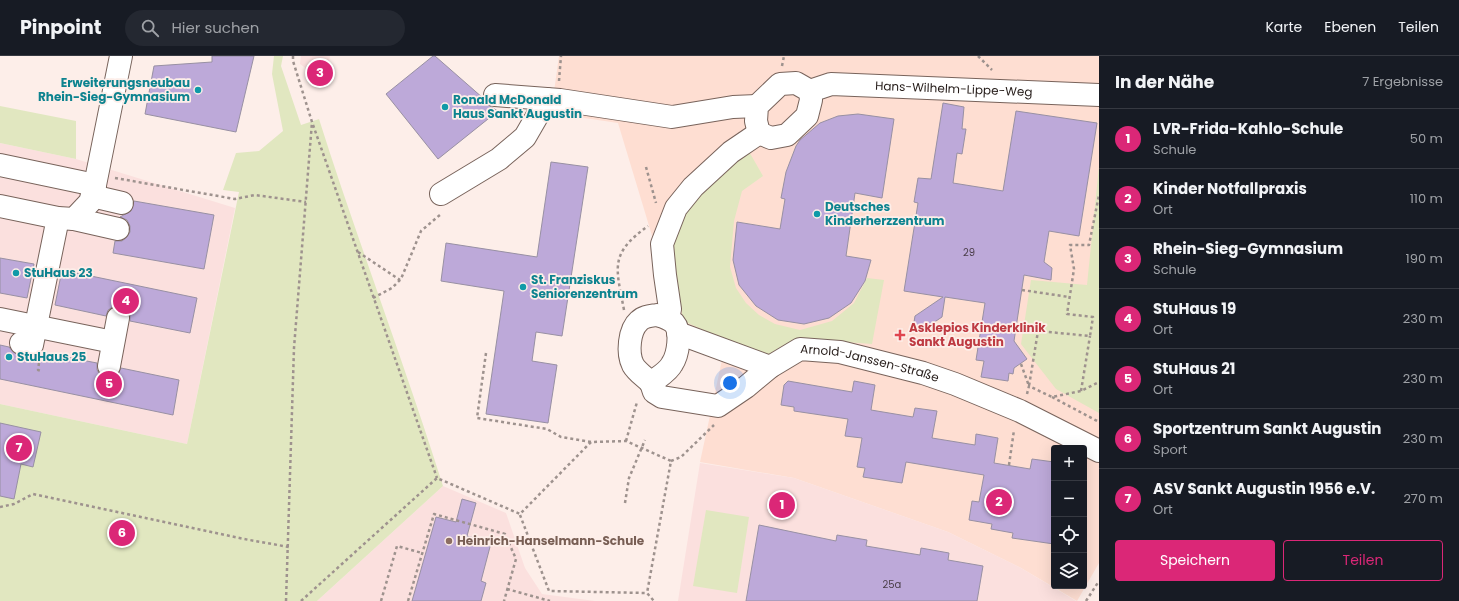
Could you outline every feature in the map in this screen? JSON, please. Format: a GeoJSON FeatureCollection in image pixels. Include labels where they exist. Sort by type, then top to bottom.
{"type":"FeatureCollection","features":[{"type":"Feature","properties":{"kind":"lane"},"geometry":{"type":"LineString","coordinates":[[33,340],[66,219],[90,202],[95,186],[121,56]]}},
{"type":"Feature","properties":{"kind":"lane"},"geometry":{"type":"LineString","coordinates":[[495,95],[553,99],[672,117],[733,107],[757,106],[780,84],[796,83],[810,91],[811,100],[807,116],[787,136],[771,138],[759,133]]}},
{"type":"Feature","properties":{"kind":"lane","name":"Hans-Wilhelm-Lippe-Weg"},"geometry":{"type":"LineString","coordinates":[[810,91],[831,84],[1099,95]]}},
{"type":"Feature","properties":{"kind":"lane"},"geometry":{"type":"LineString","coordinates":[[440,194],[499,159],[525,137],[553,99]]}},
{"type":"Feature","properties":{"kind":"lane"},"geometry":{"type":"LineString","coordinates":[[757,106],[756,121],[759,133]]}},
{"type":"Feature","properties":{"kind":"lane"},"geometry":{"type":"LineString","coordinates":[[652,387],[672,365],[676,355],[662,244],[668,212],[731,152],[759,133]]}},
{"type":"Feature","properties":{"kind":"lane"},"geometry":{"type":"LineString","coordinates":[[0,165],[95,186],[122,203]]}},
{"type":"Feature","properties":{"kind":"lane"},"geometry":{"type":"LineString","coordinates":[[0,206],[118,228]]}},
{"type":"Feature","properties":{"kind":"lane","name":"Arnold-Janssen-Straße"},"geometry":{"type":"LineString","coordinates":[[770,367],[673,325],[657,315],[648,316],[640,320],[633,330],[630,340],[630,354],[633,365],[662,397],[718,406],[746,387],[770,367],[800,349],[840,352],[923,373],[955,384],[1020,410],[1099,451]]}},
{"type":"Feature","properties":{"kind":"lane"},"geometry":{"type":"LineString","coordinates":[[109,366],[118,318]]}},
{"type":"Feature","properties":{"kind":"lane"},"geometry":{"type":"LineString","coordinates":[[0,319],[33,340],[113,342]]}},
{"type":"Feature","properties":{"kind":"path"},"geometry":{"type":"LineString","coordinates":[[293,56],[293,61],[312,122],[438,478],[520,514],[549,591],[647,593],[654,601]]}},
{"type":"Feature","properties":{"kind":"path"},"geometry":{"type":"LineString","coordinates":[[553,99],[559,84],[561,56]]}},
{"type":"Feature","properties":{"kind":"path"},"geometry":{"type":"LineString","coordinates":[[286,601],[289,546],[294,348],[312,122]]}},
{"type":"Feature","properties":{"kind":"path"},"geometry":{"type":"LineString","coordinates":[[624,312],[617,277],[619,253],[635,235],[668,212],[646,167]]}},
{"type":"Feature","properties":{"kind":"path"},"geometry":{"type":"LineString","coordinates":[[95,186],[235,199],[254,195],[306,202]]}},
{"type":"Feature","properties":{"kind":"path"},"geometry":{"type":"LineString","coordinates":[[1081,391],[1093,317],[1067,314],[1074,269],[1070,245],[1089,245],[1099,195]]}},
{"type":"Feature","properties":{"kind":"path"},"geometry":{"type":"LineString","coordinates":[[357,252],[400,280]]}},
{"type":"Feature","properties":{"kind":"path"},"geometry":{"type":"LineString","coordinates":[[1022,290],[1069,297]]}},
{"type":"Feature","properties":{"kind":"path"},"geometry":{"type":"LineString","coordinates":[[1021,364],[1030,386],[1038,331],[1090,336]]}},
{"type":"Feature","properties":{"kind":"path"},"geometry":{"type":"LineString","coordinates":[[486,353],[477,418],[547,429],[561,437],[591,442],[626,441],[671,461],[681,457],[719,421]]}},
{"type":"Feature","properties":{"kind":"path"},"geometry":{"type":"LineString","coordinates":[[626,441],[638,399],[652,387]]}},
{"type":"Feature","properties":{"kind":"path"},"geometry":{"type":"LineString","coordinates":[[1052,397],[1099,422]]}},
{"type":"Feature","properties":{"kind":"path"},"geometry":{"type":"LineString","coordinates":[[625,503],[629,478],[645,440]]}},
{"type":"Feature","properties":{"kind":"path"},"geometry":{"type":"LineString","coordinates":[[520,514],[591,442]]}},
{"type":"Feature","properties":{"kind":"path"},"geometry":{"type":"LineString","coordinates":[[647,593],[671,461]]}},
{"type":"Feature","properties":{"kind":"path"},"geometry":{"type":"LineString","coordinates":[[301,601],[438,478]]}},
{"type":"Feature","properties":{"kind":"path"},"geometry":{"type":"LineString","coordinates":[[0,507],[14,504],[33,494],[244,539],[289,546]]}},
{"type":"Feature","properties":{"kind":"path"},"geometry":{"type":"LineString","coordinates":[[408,601],[434,514],[505,534],[516,559],[504,601]]}},
{"type":"Feature","properties":{"kind":"path"},"geometry":{"type":"LineString","coordinates":[[381,601],[397,546],[422,553]]}},
{"type":"Feature","properties":{"kind":"path"},"geometry":{"type":"LineString","coordinates":[[1086,601],[1099,581]]}},
{"type":"Feature","properties":{"kind":"path"},"geometry":{"type":"LineString","coordinates":[[507,589],[550,601]]}},
{"type":"Feature","properties":{"kind":"shaded area"},"geometry":{"type":"Polygon","coordinates":[[[301,56],[330,56],[325,82],[300,64],[301,56]]]}},
{"type":"Feature","properties":{"kind":"shaded area","name":"Asklepios Kinderklinik Sankt Augustin"},"geometry":{"type":"Polygon","coordinates":[[[559,56],[1099,56],[1099,563],[1087,584],[1087,445],[1051,445],[1051,586],[1021,568],[948,532],[794,478],[700,462],[725,346],[679,325],[618,123],[551,113],[559,56]]]}},
{"type":"Feature","properties":{"kind":"shaded area"},"geometry":{"type":"Polygon","coordinates":[[[0,143],[76,159],[235,208],[187,444],[0,404],[0,143]]]}},
{"type":"Feature","properties":{"kind":"shaded area"},"geometry":{"type":"Polygon","coordinates":[[[700,463],[794,478],[948,532],[1021,568],[1051,586],[1051,589],[1056,589],[1076,601],[678,601],[700,463]]]}},
{"type":"Feature","properties":{"kind":"shaded area","name":"Heinrich-Hanselmann-Schule"},"geometry":{"type":"Polygon","coordinates":[[[443,486],[506,513],[525,568],[542,594],[595,601],[317,601],[443,486]]]}},
{"type":"Feature","properties":{"kind":"shaded area","name":"Asklepios Kinderklinik Sankt Augustin"},"geometry":{"type":"Polygon","coordinates":[[[1057,589],[1084,589],[1077,601],[1057,589]]]}},
{"type":"Feature","properties":{"kind":"green space"},"geometry":{"type":"Polygon","coordinates":[[[274,56],[283,56],[281,66],[301,125],[319,119],[443,486],[317,601],[0,601],[0,404],[187,444],[239,192],[223,190],[236,153],[259,151],[283,131],[272,74],[274,56]]]}},
{"type":"Feature","properties":{"kind":"green space"},"geometry":{"type":"Polygon","coordinates":[[[0,106],[76,121],[76,159],[0,143],[0,106]]]}},
{"type":"Feature","properties":{"kind":"green space"},"geometry":{"type":"Polygon","coordinates":[[[747,148],[763,176],[742,191],[734,221],[730,267],[736,288],[746,303],[759,315],[775,324],[800,330],[832,321],[854,303],[867,278],[884,280],[872,344],[804,339],[782,346],[765,357],[683,321],[681,306],[672,277],[668,243],[680,215],[747,148]]]}},
{"type":"Feature","properties":{"kind":"green space"},"geometry":{"type":"Polygon","coordinates":[[[1099,166],[1099,413],[1056,389],[1021,344],[1031,280],[1087,285],[1099,166]]]}},
{"type":"Feature","properties":{"kind":"green space"},"geometry":{"type":"Polygon","coordinates":[[[706,510],[749,517],[737,593],[693,586],[706,510]]]}},
{"type":"Feature","properties":{"kind":"building","name":"Erweiterungsneubau Rhein-Sieg-Gymnasium"},"geometry":{"type":"Polygon","coordinates":[[[212,56],[254,56],[236,132],[145,114],[154,66],[212,62],[212,56]]]}},
{"type":"Feature","properties":{"kind":"building","name":"Ronald McDonald Haus Sankt Augustin"},"geometry":{"type":"Polygon","coordinates":[[[433,56],[435,56],[483,98],[488,105],[498,111],[438,159],[386,94],[433,56]]]}},
{"type":"Feature","properties":{"kind":"building"},"geometry":{"type":"Polygon","coordinates":[[[943,103],[964,107],[962,129],[966,129],[962,154],[957,153],[953,183],[1003,191],[1016,111],[1097,123],[1079,236],[1049,231],[1044,262],[1052,268],[1051,280],[1024,275],[1014,341],[1027,359],[1014,368],[1013,374],[1009,373],[1008,381],[981,377],[984,361],[976,360],[985,303],[945,297],[942,317],[924,329],[913,328],[915,316],[943,297],[904,291],[918,203],[914,202],[918,178],[931,179],[943,103]]]}},
{"type":"Feature","properties":{"kind":"building","name":"Deutsches Kinderherzzentrum"},"geometry":{"type":"Polygon","coordinates":[[[858,114],[894,119],[882,198],[855,193],[846,256],[871,260],[865,281],[851,303],[829,318],[804,324],[778,320],[756,306],[739,285],[733,260],[737,222],[780,229],[785,199],[781,198],[786,172],[796,146],[800,140],[820,123],[838,116],[858,114]]]}},
{"type":"Feature","properties":{"kind":"building","name":"St. Franziskus Seniorenzentrum"},"geometry":{"type":"Polygon","coordinates":[[[551,162],[588,167],[562,336],[536,332],[532,361],[557,365],[548,423],[486,414],[504,291],[441,281],[446,243],[537,257],[551,162]]]}},
{"type":"Feature","properties":{"kind":"building"},"geometry":{"type":"Polygon","coordinates":[[[134,201],[214,215],[204,269],[113,253],[115,241],[122,241],[130,232],[130,226],[127,220],[120,217],[131,211],[134,201]]]}},
{"type":"Feature","properties":{"kind":"building","name":"StuHaus 23"},"geometry":{"type":"Polygon","coordinates":[[[0,258],[34,264],[27,298],[0,293],[0,258]]]}},
{"type":"Feature","properties":{"kind":"building"},"geometry":{"type":"Polygon","coordinates":[[[62,270],[197,298],[190,333],[130,321],[130,314],[121,306],[114,306],[108,310],[106,316],[55,305],[62,270]]]}},
{"type":"Feature","properties":{"kind":"building"},"geometry":{"type":"Polygon","coordinates":[[[0,345],[9,347],[13,352],[19,355],[36,357],[45,353],[97,363],[97,370],[101,376],[107,378],[114,378],[121,368],[179,380],[173,415],[0,379],[0,345]]]}},
{"type":"Feature","properties":{"kind":"building"},"geometry":{"type":"Polygon","coordinates":[[[788,381],[852,392],[854,381],[875,385],[871,410],[913,417],[915,408],[937,411],[932,438],[975,445],[976,434],[998,438],[994,463],[1030,469],[1032,459],[1051,462],[1051,544],[1012,538],[1013,533],[991,529],[992,524],[969,520],[972,501],[979,502],[984,475],[906,462],[902,483],[863,477],[865,468],[857,467],[862,438],[845,436],[848,419],[794,411],[794,407],[781,405],[784,385],[788,381]]]}},
{"type":"Feature","properties":{"kind":"building"},"geometry":{"type":"Polygon","coordinates":[[[0,423],[41,432],[33,467],[21,464],[14,499],[0,496],[0,423]]]}},
{"type":"Feature","properties":{"kind":"building"},"geometry":{"type":"Polygon","coordinates":[[[462,499],[476,503],[467,536],[491,543],[481,581],[486,583],[481,601],[412,601],[436,517],[456,522],[462,499]]]}},
{"type":"Feature","properties":{"kind":"building"},"geometry":{"type":"Polygon","coordinates":[[[759,525],[836,541],[837,535],[867,540],[866,546],[920,555],[921,548],[949,553],[948,560],[983,566],[977,601],[746,601],[759,525]]]}},
{"type":"Feature","properties":{"kind":"place","name":"Rhein-Sieg-Gymnasium"},"geometry":{"type":"Point","coordinates":[320,73]}},
{"type":"Feature","properties":{"kind":"place","name":"Erweiterungsneubau Rhein-Sieg-Gymnasium"},"geometry":{"type":"Point","coordinates":[198,90]}},
{"type":"Feature","properties":{"kind":"place","name":"Ronald McDonald Haus Sankt Augustin"},"geometry":{"type":"Point","coordinates":[445,107]}},
{"type":"Feature","properties":{"kind":"place","name":"Deutsches Kinderherzzentrum"},"geometry":{"type":"Point","coordinates":[817,214]}},
{"type":"Feature","properties":{"kind":"place","name":"StuHaus 23"},"geometry":{"type":"Point","coordinates":[16,273]}},
{"type":"Feature","properties":{"kind":"place","name":"St. Franziskus Seniorenzentrum"},"geometry":{"type":"Point","coordinates":[523,287]}},
{"type":"Feature","properties":{"kind":"place","name":"StuHaus 19"},"geometry":{"type":"Point","coordinates":[126,301]}},
{"type":"Feature","properties":{"kind":"place","name":"Asklepios Kinderklinik Sankt Augustin"},"geometry":{"type":"Point","coordinates":[900,335]}},
{"type":"Feature","properties":{"kind":"place","name":"StuHaus 25"},"geometry":{"type":"Point","coordinates":[9,357]}},
{"type":"Feature","properties":{"kind":"place","name":"StuHaus 21"},"geometry":{"type":"Point","coordinates":[109,384]}},
{"type":"Feature","properties":{"kind":"place","name":"ASV Sankt Augustin 1956 e.V."},"geometry":{"type":"Point","coordinates":[19,448]}},
{"type":"Feature","properties":{"kind":"place","name":"Kinder Notfallpraxis"},"geometry":{"type":"Point","coordinates":[999,502]}},
{"type":"Feature","properties":{"kind":"place","name":"LVR-Frida-Kahlo-Schule"},"geometry":{"type":"Point","coordinates":[782,505]}},
{"type":"Feature","properties":{"kind":"place","name":"Sportzentrum Sankt Augustin"},"geometry":{"type":"Point","coordinates":[122,533]}},
{"type":"Feature","properties":{"kind":"place","name":"Heinrich-Hanselmann-Schule"},"geometry":{"type":"Point","coordinates":[449,541]}}]}
